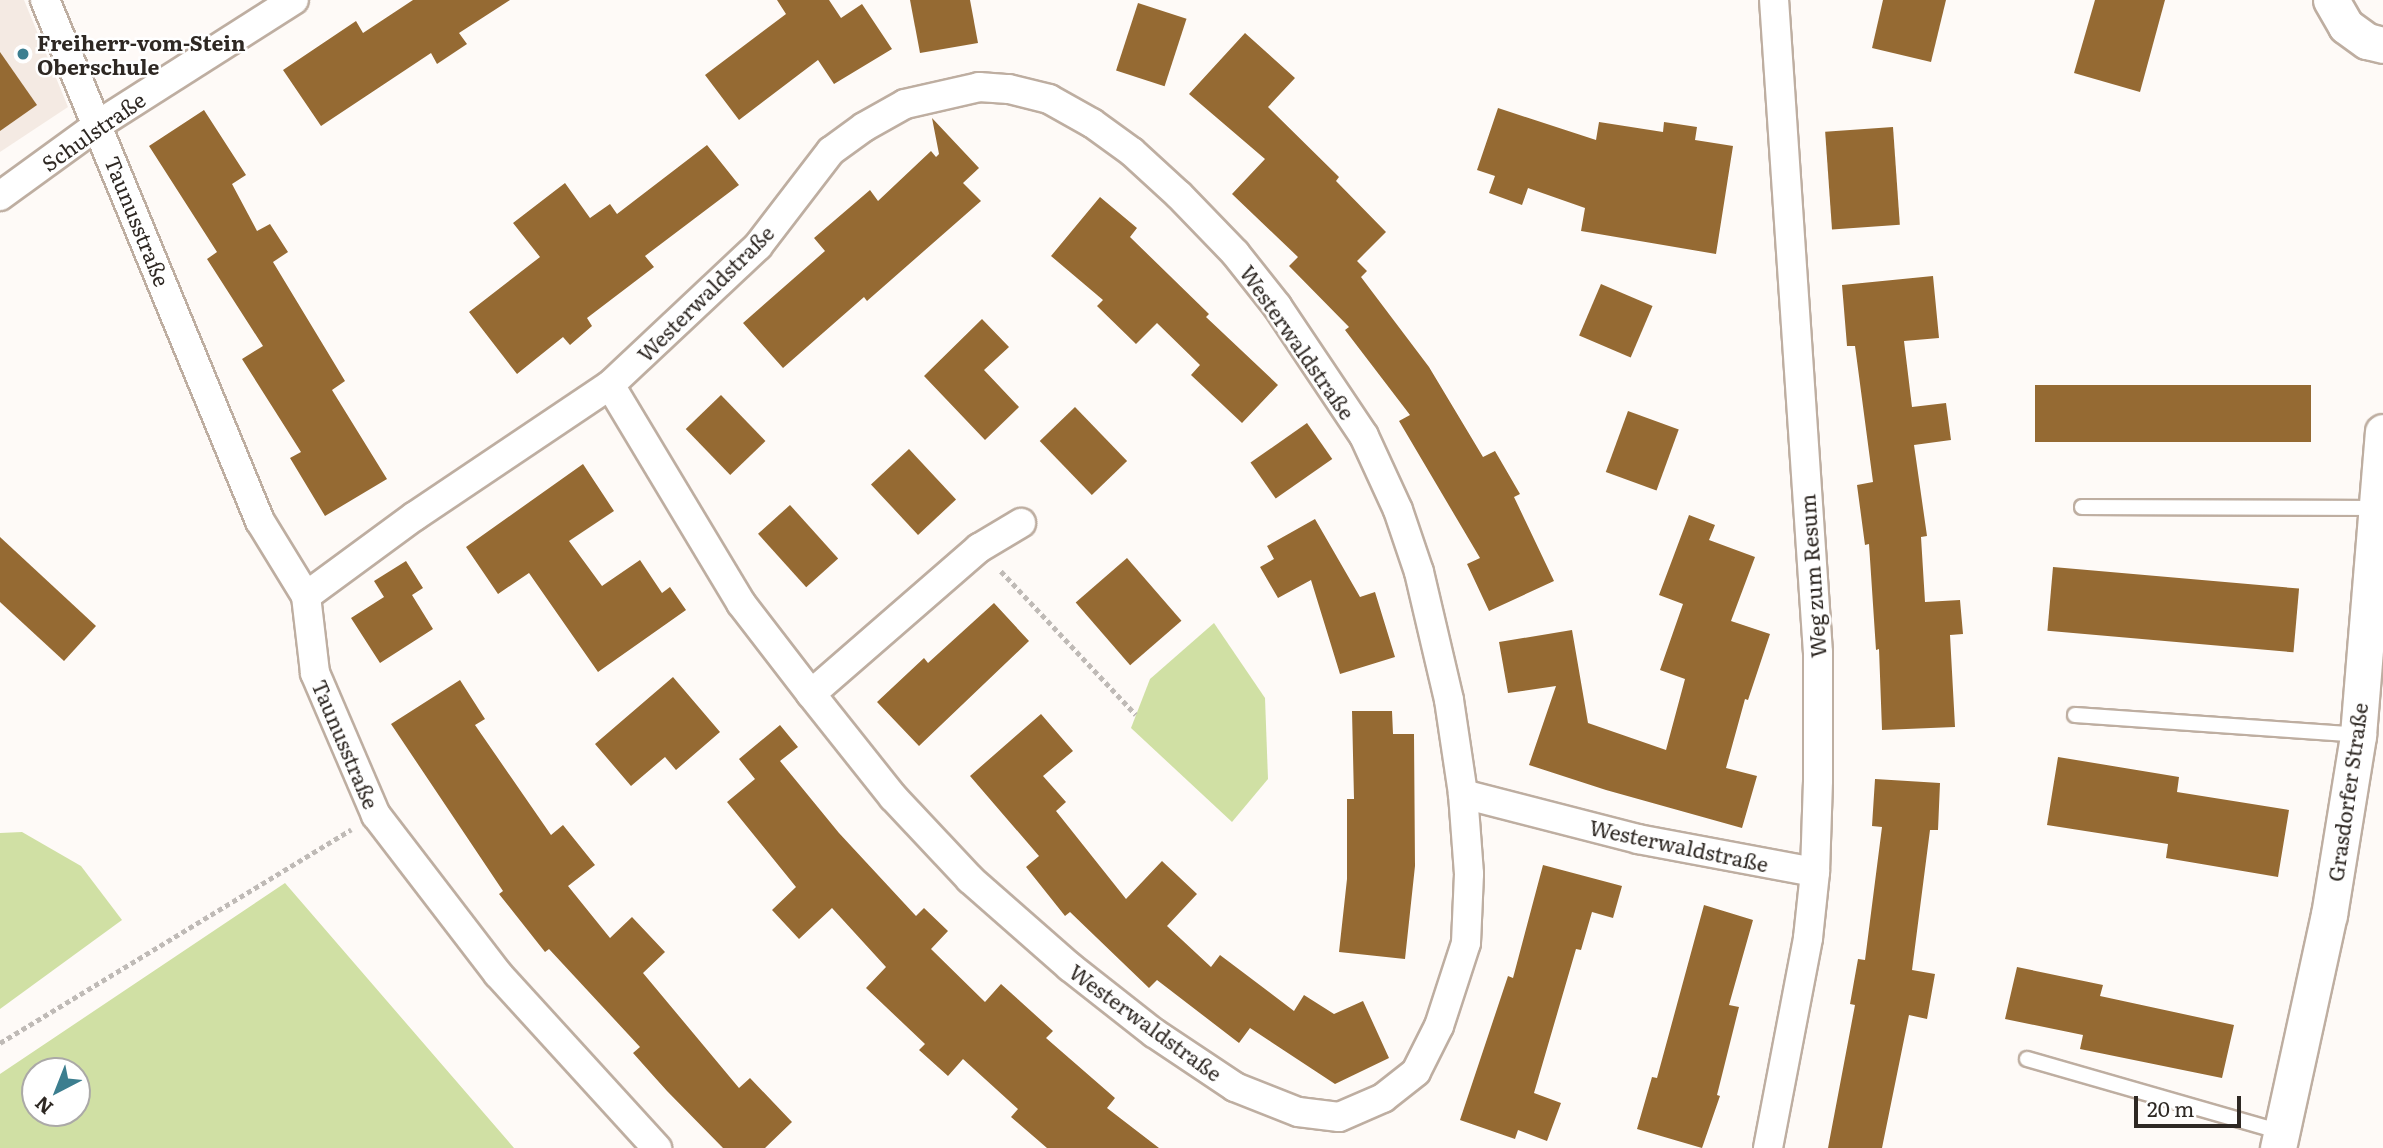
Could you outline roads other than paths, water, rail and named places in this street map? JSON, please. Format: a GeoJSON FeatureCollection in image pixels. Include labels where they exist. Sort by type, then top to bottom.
{"type":"FeatureCollection","features":[{"type":"Feature","properties":{"kind":"street","name":"Taunusstraße"},"geometry":{"type":"LineString","coordinates":[[45,0],[99,124],[260,521],[306,596],[315,674],[376,815],[498,974],[657,1148]]}},
{"type":"Feature","properties":{"kind":"street","name":"Schulstraße"},"geometry":{"type":"LineString","coordinates":[[0,196],[99,124],[294,0]]}},
{"type":"Feature","properties":{"kind":"street","name":"Weg zum Resum"},"geometry":{"type":"LineString","coordinates":[[1768,1148],[1808,938],[1815,872],[1818,653],[1774,0]]}},
{"type":"Feature","properties":{"kind":"street"},"geometry":{"type":"LineString","coordinates":[[2331,0],[2346,26],[2367,41],[2383,44]]}},
{"type":"Feature","properties":{"kind":"street","name":"Westerwaldstraße"},"geometry":{"type":"LineString","coordinates":[[306,596],[415,516],[610,385],[758,246],[831,151],[864,127],[905,104],[979,87],[1009,89],[1048,99],[1092,123],[1132,152],[1179,195],[1235,253],[1276,306],[1364,436],[1398,510],[1419,572],[1449,700],[1463,794],[1469,874],[1466,943],[1439,1026],[1416,1072],[1382,1098],[1339,1118],[1298,1112],[1235,1087],[1154,1033],[1070,967],[970,879],[893,797],[811,694],[741,603],[610,385]]}},
{"type":"Feature","properties":{"kind":"street","name":"Grasdorfer Straße"},"geometry":{"type":"LineString","coordinates":[[2279,1140],[2329,915],[2358,736],[2383,434]]}},
{"type":"Feature","properties":{"kind":"street"},"geometry":{"type":"LineString","coordinates":[[811,694],[979,548],[1021,523]]}},
{"type":"Feature","properties":{"kind":"street","name":"Westerwaldstraße"},"geometry":{"type":"LineString","coordinates":[[1463,794],[1638,839],[1815,872]]}},
{"type":"Feature","properties":{"kind":"lane"},"geometry":{"type":"LineString","coordinates":[[2082,507],[2376,508]]}},
{"type":"Feature","properties":{"kind":"lane"},"geometry":{"type":"LineString","coordinates":[[2075,715],[2358,736]]}},
{"type":"Feature","properties":{"kind":"lane"},"geometry":{"type":"LineString","coordinates":[[2027,1059],[2279,1140]]}},
{"type":"Feature","properties":{"kind":"place","name":"Freiherr-vom-Stein Oberschule"},"geometry":{"type":"Point","coordinates":[23,54]}}]}
